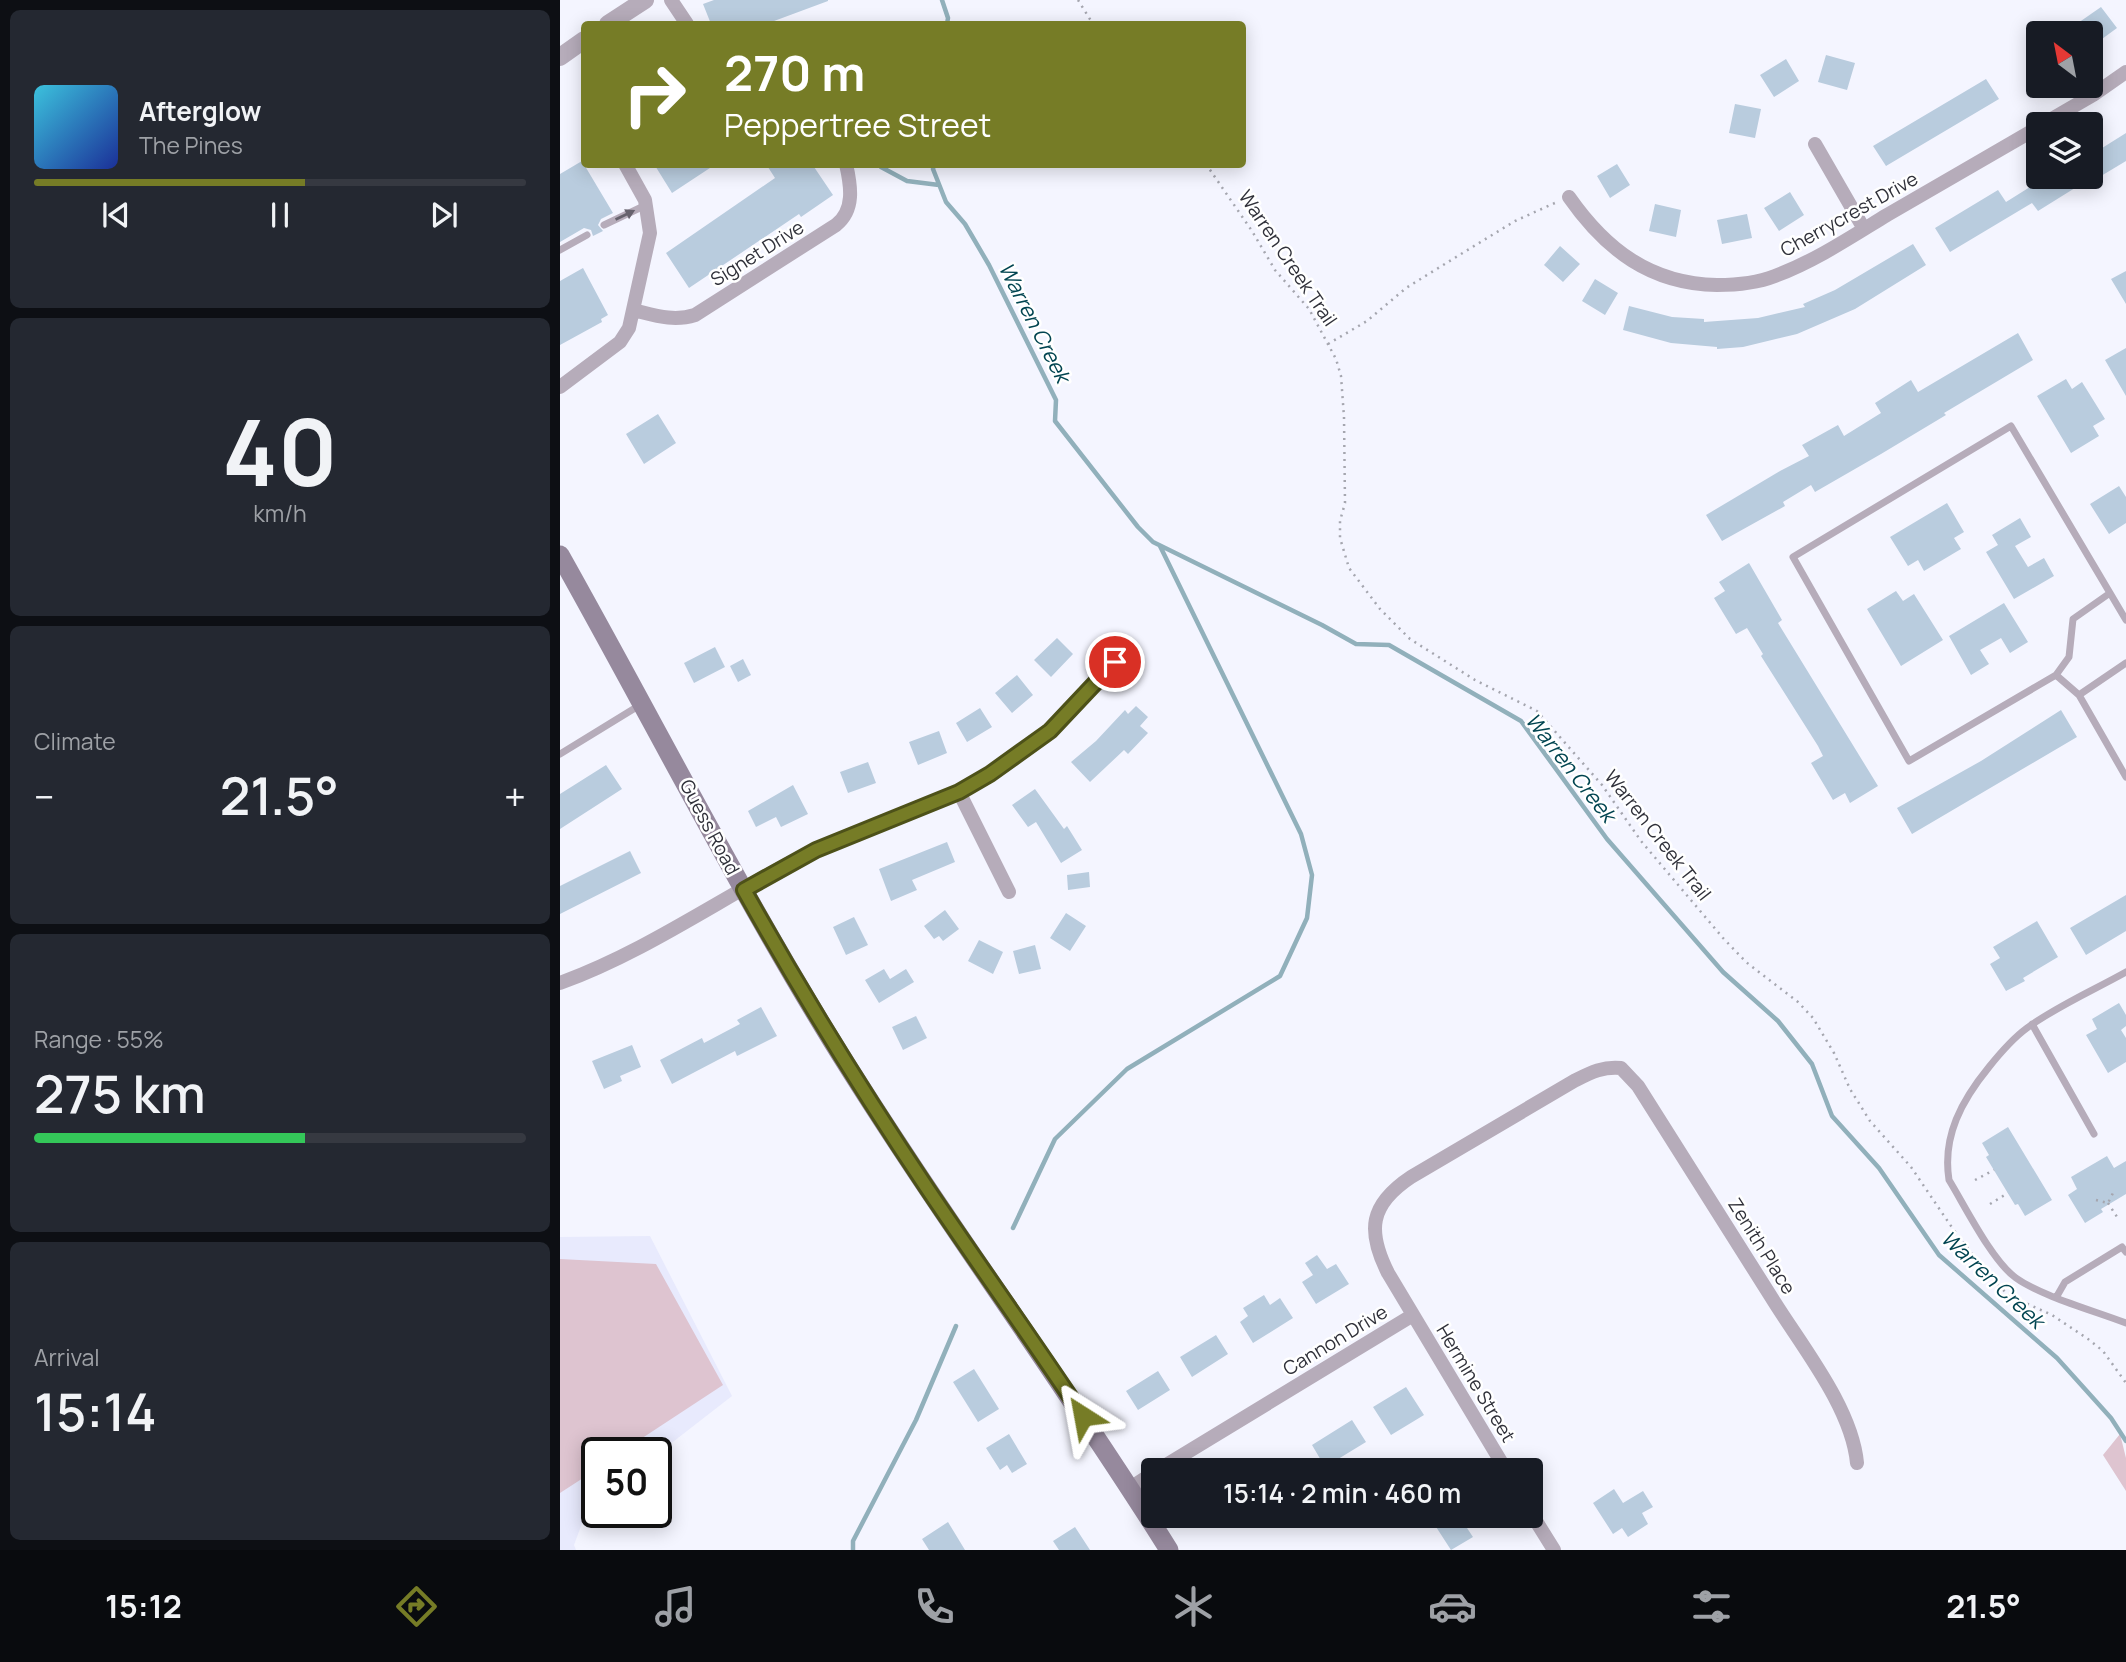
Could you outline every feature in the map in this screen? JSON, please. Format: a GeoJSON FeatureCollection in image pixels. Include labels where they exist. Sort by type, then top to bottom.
{"type":"FeatureCollection","features":[{"type":"Feature","properties":{"kind":"main road","name":"Guess Road"},"geometry":{"type":"LineString","coordinates":[[560,555],[744,890],[826,1031],[1169,1550]]}},
{"type":"Feature","properties":{"kind":"street"},"geometry":{"type":"LineString","coordinates":[[613,21],[645,0]]}},
{"type":"Feature","properties":{"kind":"street"},"geometry":{"type":"LineString","coordinates":[[671,0],[685,21]]}},
{"type":"Feature","properties":{"kind":"street"},"geometry":{"type":"LineString","coordinates":[[560,57],[581,42]]}},
{"type":"Feature","properties":{"kind":"street","name":"Cherrycrest Drive"},"geometry":{"type":"LineString","coordinates":[[2063,112],[2126,72]]}},
{"type":"Feature","properties":{"kind":"street","name":"Cherrycrest Drive"},"geometry":{"type":"LineString","coordinates":[[1569,197],[1586,221],[1626,257],[1650,272],[1696,284],[1729,285],[1774,277],[1804,264],[2026,134]]}},
{"type":"Feature","properties":{"kind":"street"},"geometry":{"type":"LineString","coordinates":[[1815,144],[1864,229]]}},
{"type":"Feature","properties":{"kind":"street"},"geometry":{"type":"LineString","coordinates":[[560,387],[620,342],[629,328],[650,233],[646,205],[627,168]]}},
{"type":"Feature","properties":{"kind":"street","name":"Signet Drive"},"geometry":{"type":"LineString","coordinates":[[633,310],[666,318],[695,315],[836,225],[845,214],[851,197],[847,168]]}},
{"type":"Feature","properties":{"kind":"street"},"geometry":{"type":"LineString","coordinates":[[560,983],[621,957],[816,850],[959,792],[1009,762],[1050,731],[1115,662]]}},
{"type":"Feature","properties":{"kind":"street"},"geometry":{"type":"LineString","coordinates":[[959,792],[1009,892]]}},
{"type":"Feature","properties":{"kind":"street","name":"Cannon Drive"},"geometry":{"type":"LineString","coordinates":[[1178,1458],[1413,1315],[1377,1250],[1375,1227],[1378,1214],[1391,1192],[1411,1177],[1574,1080],[1597,1069],[1611,1067]]}},
{"type":"Feature","properties":{"kind":"street","name":"Zenith Place"},"geometry":{"type":"LineString","coordinates":[[1611,1067],[1621,1068],[1638,1086],[1815,1366],[1853,1434],[1857,1463]]}},
{"type":"Feature","properties":{"kind":"street","name":"Hermine Street"},"geometry":{"type":"LineString","coordinates":[[1413,1315],[1499,1458]]}},
{"type":"Feature","properties":{"kind":"street"},"geometry":{"type":"LineString","coordinates":[[1130,1488],[1141,1481]]}},
{"type":"Feature","properties":{"kind":"street"},"geometry":{"type":"LineString","coordinates":[[1540,1528],[1554,1550]]}},
{"type":"Feature","properties":{"kind":"lane"},"geometry":{"type":"LineString","coordinates":[[604,225],[646,205]]}},
{"type":"Feature","properties":{"kind":"lane"},"geometry":{"type":"LineString","coordinates":[[560,250],[587,235]]}},
{"type":"Feature","properties":{"kind":"lane"},"geometry":{"type":"LineString","coordinates":[[2110,593],[2073,619],[2069,657],[2056,675],[1909,761],[1793,557],[2011,426],[2110,593],[2126,620]]}},
{"type":"Feature","properties":{"kind":"lane"},"geometry":{"type":"LineString","coordinates":[[2079,695],[2126,663]]}},
{"type":"Feature","properties":{"kind":"lane"},"geometry":{"type":"LineString","coordinates":[[2056,675],[2079,695],[2126,777]]}},
{"type":"Feature","properties":{"kind":"lane"},"geometry":{"type":"LineString","coordinates":[[560,754],[643,703]]}},
{"type":"Feature","properties":{"kind":"lane"},"geometry":{"type":"LineString","coordinates":[[2126,972],[2032,1024],[2010,1041],[1964,1101],[1948,1142],[1947,1167],[1949,1180],[2005,1267],[2015,1278],[2126,1323]]}},
{"type":"Feature","properties":{"kind":"lane"},"geometry":{"type":"LineString","coordinates":[[2032,1024],[2094,1134]]}},
{"type":"Feature","properties":{"kind":"lane"},"geometry":{"type":"LineString","coordinates":[[2057,1296],[2065,1282],[2122,1247],[2126,1252]]}},
{"type":"Feature","properties":{"kind":"path"},"geometry":{"type":"LineString","coordinates":[[1078,0],[1091,21]]}},
{"type":"Feature","properties":{"kind":"path","name":"Warren Creek Trail"},"geometry":{"type":"LineString","coordinates":[[1209,168],[1252,230],[1275,270],[1309,309],[1341,376],[1345,503],[1340,521],[1340,538],[1349,568],[1399,629],[1475,680],[1537,711],[1602,785],[1641,841],[1723,938],[1746,962],[1798,1002],[1813,1018],[1870,1121],[1911,1167],[1992,1280],[2010,1296],[2052,1315],[2088,1339],[2103,1351],[2126,1383]]}},
{"type":"Feature","properties":{"kind":"path"},"geometry":{"type":"LineString","coordinates":[[1328,344],[1367,321],[1406,288],[1504,228],[1569,197]]}},
{"type":"Feature","properties":{"kind":"path"},"geometry":{"type":"LineString","coordinates":[[1975,1180],[1994,1170]]}},
{"type":"Feature","properties":{"kind":"path"},"geometry":{"type":"LineString","coordinates":[[2108,1203],[2115,1189]]}},
{"type":"Feature","properties":{"kind":"path"},"geometry":{"type":"LineString","coordinates":[[1990,1204],[2008,1193]]}},
{"type":"Feature","properties":{"kind":"path"},"geometry":{"type":"LineString","coordinates":[[2096,1200],[2108,1203],[2119,1220]]}},
{"type":"Feature","properties":{"kind":"shaded area"},"geometry":{"type":"Polygon","coordinates":[[[650,1236],[732,1396],[672,1443],[672,1437],[581,1437],[581,1526],[574,1545],[576,1550],[560,1550],[560,1237],[650,1236]]]}},
{"type":"Feature","properties":{"kind":"shaded area"},"geometry":{"type":"Polygon","coordinates":[[[560,1259],[656,1264],[723,1385],[644,1437],[581,1437],[581,1479],[560,1493],[560,1259]]]}},
{"type":"Feature","properties":{"kind":"shaded area"},"geometry":{"type":"Polygon","coordinates":[[[2120,1434],[2126,1458],[2126,1491],[2103,1455],[2120,1434]]]}},
{"type":"Feature","properties":{"kind":"building"},"geometry":{"type":"Polygon","coordinates":[[[714,0],[828,0],[774,21],[710,21],[703,4],[714,0]]]}},
{"type":"Feature","properties":{"kind":"building"},"geometry":{"type":"Polygon","coordinates":[[[2101,7],[2117,28],[2104,38],[2104,21],[2081,21],[2101,7]]]}},
{"type":"Feature","properties":{"kind":"building"},"geometry":{"type":"Polygon","coordinates":[[[1826,55],[1855,63],[1847,90],[1818,82],[1826,55]]]}},
{"type":"Feature","properties":{"kind":"building"},"geometry":{"type":"Polygon","coordinates":[[[1786,59],[1799,81],[1774,97],[1760,75],[1786,59]]]}},
{"type":"Feature","properties":{"kind":"building"},"geometry":{"type":"Polygon","coordinates":[[[1986,79],[1999,99],[1886,166],[1873,146],[1986,79]]]}},
{"type":"Feature","properties":{"kind":"building"},"geometry":{"type":"Polygon","coordinates":[[[1735,104],[1761,109],[1755,138],[1729,133],[1735,104]]]}},
{"type":"Feature","properties":{"kind":"building"},"geometry":{"type":"Polygon","coordinates":[[[2126,133],[2126,161],[2103,175],[2103,147],[2126,133]]]}},
{"type":"Feature","properties":{"kind":"building"},"geometry":{"type":"Polygon","coordinates":[[[581,162],[581,168],[586,168],[613,213],[601,219],[598,225],[603,231],[593,236],[591,230],[584,228],[560,242],[560,174],[581,162]]]}},
{"type":"Feature","properties":{"kind":"building"},"geometry":{"type":"Polygon","coordinates":[[[1617,164],[1630,185],[1610,198],[1597,176],[1617,164]]]}},
{"type":"Feature","properties":{"kind":"building"},"geometry":{"type":"Polygon","coordinates":[[[656,168],[710,168],[672,193],[656,168]]]}},
{"type":"Feature","properties":{"kind":"building"},"geometry":{"type":"Polygon","coordinates":[[[769,168],[815,168],[833,195],[801,217],[799,214],[689,288],[666,253],[775,178],[769,168]]]}},
{"type":"Feature","properties":{"kind":"building"},"geometry":{"type":"Polygon","coordinates":[[[2027,189],[2073,189],[2038,211],[2032,203],[1950,252],[1935,228],[1998,190],[2006,202],[2027,189]]]}},
{"type":"Feature","properties":{"kind":"building"},"geometry":{"type":"Polygon","coordinates":[[[1790,192],[1804,215],[1779,231],[1764,208],[1790,192]]]}},
{"type":"Feature","properties":{"kind":"building"},"geometry":{"type":"Polygon","coordinates":[[[1655,204],[1681,210],[1676,237],[1649,231],[1655,204]]]}},
{"type":"Feature","properties":{"kind":"building"},"geometry":{"type":"Polygon","coordinates":[[[1747,214],[1752,238],[1722,244],[1717,220],[1747,214]]]}},
{"type":"Feature","properties":{"kind":"building"},"geometry":{"type":"Polygon","coordinates":[[[1913,244],[1926,265],[1855,309],[1797,334],[1743,347],[1717,349],[1671,343],[1623,330],[1629,306],[1672,317],[1704,319],[1704,322],[1758,318],[1805,307],[1803,304],[1835,290],[1913,244]]]}},
{"type":"Feature","properties":{"kind":"building"},"geometry":{"type":"Polygon","coordinates":[[[1560,246],[1580,264],[1563,282],[1544,265],[1560,246]]]}},
{"type":"Feature","properties":{"kind":"building"},"geometry":{"type":"Polygon","coordinates":[[[583,268],[608,315],[601,319],[602,322],[560,345],[560,281],[583,268]]]}},
{"type":"Feature","properties":{"kind":"building"},"geometry":{"type":"Polygon","coordinates":[[[2126,271],[2126,304],[2111,279],[2126,271]]]}},
{"type":"Feature","properties":{"kind":"building"},"geometry":{"type":"Polygon","coordinates":[[[1595,279],[1618,293],[1605,315],[1582,301],[1595,279]]]}},
{"type":"Feature","properties":{"kind":"building"},"geometry":{"type":"Polygon","coordinates":[[[2018,333],[2033,360],[1881,454],[1815,492],[1811,485],[1783,502],[1785,506],[1722,541],[1706,515],[1809,456],[1802,445],[1838,425],[1844,436],[1881,413],[1875,403],[1911,380],[1918,392],[2018,333]]]}},
{"type":"Feature","properties":{"kind":"building"},"geometry":{"type":"Polygon","coordinates":[[[2126,348],[2126,396],[2105,360],[2126,348]]]}},
{"type":"Feature","properties":{"kind":"building"},"geometry":{"type":"Polygon","coordinates":[[[2066,379],[2072,389],[2082,382],[2105,419],[2093,426],[2099,436],[2071,453],[2037,396],[2066,379]]]}},
{"type":"Feature","properties":{"kind":"building"},"geometry":{"type":"Polygon","coordinates":[[[658,414],[676,443],[644,464],[626,434],[658,414]]]}},
{"type":"Feature","properties":{"kind":"building"},"geometry":{"type":"Polygon","coordinates":[[[2119,486],[2126,497],[2126,523],[2109,534],[2090,504],[2119,486]]]}},
{"type":"Feature","properties":{"kind":"building"},"geometry":{"type":"Polygon","coordinates":[[[1947,503],[1964,532],[1954,538],[1961,549],[1924,571],[1918,560],[1908,566],[1890,537],[1947,503]]]}},
{"type":"Feature","properties":{"kind":"building"},"geometry":{"type":"Polygon","coordinates":[[[2020,518],[2031,537],[2015,546],[2028,567],[2044,558],[2054,576],[2014,599],[1986,552],[1998,545],[1992,535],[2020,518]]]}},
{"type":"Feature","properties":{"kind":"building"},"geometry":{"type":"Polygon","coordinates":[[[1749,563],[1782,620],[1778,623],[1878,786],[1850,803],[1845,793],[1833,800],[1811,763],[1823,756],[1818,746],[1761,656],[1763,654],[1747,628],[1736,634],[1714,598],[1725,591],[1719,582],[1749,563]]]}},
{"type":"Feature","properties":{"kind":"building"},"geometry":{"type":"Polygon","coordinates":[[[1896,591],[1903,601],[1914,594],[1943,640],[1901,666],[1867,609],[1896,591]]]}},
{"type":"Feature","properties":{"kind":"building"},"geometry":{"type":"Polygon","coordinates":[[[2004,603],[2028,642],[2010,653],[2001,638],[1980,650],[1989,664],[1971,675],[1949,636],[2004,603]]]}},
{"type":"Feature","properties":{"kind":"building"},"geometry":{"type":"Polygon","coordinates":[[[1057,638],[1073,654],[1051,677],[1034,660],[1057,638]]]}},
{"type":"Feature","properties":{"kind":"building"},"geometry":{"type":"Polygon","coordinates":[[[715,647],[725,667],[694,683],[684,663],[715,647]]]}},
{"type":"Feature","properties":{"kind":"building"},"geometry":{"type":"Polygon","coordinates":[[[743,659],[751,675],[738,682],[730,666],[743,659]]]}},
{"type":"Feature","properties":{"kind":"building"},"geometry":{"type":"Polygon","coordinates":[[[1017,675],[1033,695],[1012,713],[995,693],[1017,675]]]}},
{"type":"Feature","properties":{"kind":"building"},"geometry":{"type":"Polygon","coordinates":[[[1136,706],[1148,717],[1140,726],[1148,733],[1128,754],[1124,750],[1090,782],[1071,762],[1096,741],[1125,710],[1128,714],[1136,706]]]}},
{"type":"Feature","properties":{"kind":"building"},"geometry":{"type":"Polygon","coordinates":[[[980,708],[992,727],[967,742],[956,723],[980,708]]]}},
{"type":"Feature","properties":{"kind":"building"},"geometry":{"type":"Polygon","coordinates":[[[2061,710],[2077,737],[1912,834],[1897,808],[1981,761],[2061,710]]]}},
{"type":"Feature","properties":{"kind":"building"},"geometry":{"type":"Polygon","coordinates":[[[939,731],[947,753],[918,765],[909,742],[939,731]]]}},
{"type":"Feature","properties":{"kind":"building"},"geometry":{"type":"Polygon","coordinates":[[[868,762],[876,783],[848,793],[840,772],[868,762]]]}},
{"type":"Feature","properties":{"kind":"building"},"geometry":{"type":"Polygon","coordinates":[[[606,765],[622,789],[560,829],[560,794],[606,765]]]}},
{"type":"Feature","properties":{"kind":"building"},"geometry":{"type":"Polygon","coordinates":[[[793,785],[808,814],[781,827],[776,817],[756,827],[748,811],[793,785]]]}},
{"type":"Feature","properties":{"kind":"building"},"geometry":{"type":"Polygon","coordinates":[[[1035,789],[1064,829],[1067,826],[1082,850],[1061,863],[1036,822],[1028,827],[1012,805],[1035,789]]]}},
{"type":"Feature","properties":{"kind":"building"},"geometry":{"type":"Polygon","coordinates":[[[947,842],[955,862],[912,880],[917,890],[891,901],[879,869],[947,842]]]}},
{"type":"Feature","properties":{"kind":"building"},"geometry":{"type":"Polygon","coordinates":[[[630,851],[641,873],[560,914],[560,886],[630,851]]]}},
{"type":"Feature","properties":{"kind":"building"},"geometry":{"type":"Polygon","coordinates":[[[1089,872],[1090,887],[1068,890],[1067,875],[1089,872]]]}},
{"type":"Feature","properties":{"kind":"building"},"geometry":{"type":"Polygon","coordinates":[[[2126,895],[2126,931],[2086,955],[2070,928],[2126,895]]]}},
{"type":"Feature","properties":{"kind":"building"},"geometry":{"type":"Polygon","coordinates":[[[945,910],[959,929],[943,941],[939,936],[934,939],[924,926],[945,910]]]}},
{"type":"Feature","properties":{"kind":"building"},"geometry":{"type":"Polygon","coordinates":[[[1066,913],[1086,926],[1070,951],[1050,938],[1066,913]]]}},
{"type":"Feature","properties":{"kind":"building"},"geometry":{"type":"Polygon","coordinates":[[[854,917],[868,945],[846,955],[833,927],[854,917]]]}},
{"type":"Feature","properties":{"kind":"building"},"geometry":{"type":"Polygon","coordinates":[[[2037,921],[2058,957],[2006,991],[1990,964],[2000,958],[1993,947],[2037,921]]]}},
{"type":"Feature","properties":{"kind":"building"},"geometry":{"type":"Polygon","coordinates":[[[979,940],[1003,952],[993,974],[968,961],[979,940]]]}},
{"type":"Feature","properties":{"kind":"building"},"geometry":{"type":"Polygon","coordinates":[[[1035,945],[1041,969],[1019,974],[1013,951],[1035,945]]]}},
{"type":"Feature","properties":{"kind":"building"},"geometry":{"type":"Polygon","coordinates":[[[884,969],[890,979],[906,969],[914,982],[879,1003],[865,980],[884,969]]]}},
{"type":"Feature","properties":{"kind":"building"},"geometry":{"type":"Polygon","coordinates":[[[2119,1003],[2126,1015],[2126,1026],[2121,1030],[2126,1038],[2126,1062],[2108,1073],[2086,1035],[2097,1029],[2092,1019],[2119,1003]]]}},
{"type":"Feature","properties":{"kind":"building"},"geometry":{"type":"Polygon","coordinates":[[[761,1007],[777,1036],[737,1056],[735,1051],[672,1084],[660,1060],[702,1038],[704,1043],[740,1024],[737,1020],[761,1007]]]}},
{"type":"Feature","properties":{"kind":"building"},"geometry":{"type":"Polygon","coordinates":[[[916,1016],[927,1038],[903,1050],[892,1027],[916,1016]]]}},
{"type":"Feature","properties":{"kind":"building"},"geometry":{"type":"Polygon","coordinates":[[[632,1045],[641,1067],[620,1076],[622,1081],[604,1089],[592,1061],[632,1045]]]}},
{"type":"Feature","properties":{"kind":"building"},"geometry":{"type":"Polygon","coordinates":[[[2008,1127],[2052,1200],[2025,1216],[2018,1204],[2015,1205],[1986,1157],[1989,1155],[1982,1143],[2008,1127]]]}},
{"type":"Feature","properties":{"kind":"building"},"geometry":{"type":"Polygon","coordinates":[[[2107,1156],[2114,1168],[2126,1161],[2126,1194],[2101,1209],[2103,1212],[2085,1223],[2068,1195],[2077,1189],[2071,1177],[2107,1156]]]}},
{"type":"Feature","properties":{"kind":"building"},"geometry":{"type":"Polygon","coordinates":[[[1317,1255],[1327,1269],[1336,1264],[1349,1284],[1316,1304],[1302,1282],[1313,1275],[1305,1263],[1317,1255]]]}},
{"type":"Feature","properties":{"kind":"building"},"geometry":{"type":"Polygon","coordinates":[[[1264,1295],[1270,1305],[1280,1298],[1293,1318],[1253,1343],[1240,1322],[1248,1316],[1243,1308],[1264,1295]]]}},
{"type":"Feature","properties":{"kind":"building"},"geometry":{"type":"Polygon","coordinates":[[[1216,1335],[1228,1354],[1192,1377],[1180,1357],[1216,1335]]]}},
{"type":"Feature","properties":{"kind":"building"},"geometry":{"type":"Polygon","coordinates":[[[974,1369],[999,1409],[978,1422],[953,1382],[974,1369]]]}},
{"type":"Feature","properties":{"kind":"building"},"geometry":{"type":"Polygon","coordinates":[[[1158,1371],[1170,1390],[1138,1410],[1126,1391],[1158,1371]]]}},
{"type":"Feature","properties":{"kind":"building"},"geometry":{"type":"Polygon","coordinates":[[[1406,1387],[1424,1415],[1391,1435],[1373,1407],[1406,1387]]]}},
{"type":"Feature","properties":{"kind":"building"},"geometry":{"type":"Polygon","coordinates":[[[1352,1420],[1366,1442],[1340,1458],[1320,1458],[1312,1445],[1352,1420]]]}},
{"type":"Feature","properties":{"kind":"building"},"geometry":{"type":"Polygon","coordinates":[[[1009,1434],[1027,1464],[1012,1473],[1007,1465],[1000,1470],[986,1448],[1009,1434]]]}},
{"type":"Feature","properties":{"kind":"building"},"geometry":{"type":"Polygon","coordinates":[[[1614,1489],[1623,1503],[1643,1491],[1653,1507],[1642,1513],[1648,1524],[1628,1537],[1622,1528],[1613,1534],[1593,1503],[1614,1489]]]}},
{"type":"Feature","properties":{"kind":"building"},"geometry":{"type":"Polygon","coordinates":[[[948,1522],[965,1550],[929,1550],[922,1539],[948,1522]]]}},
{"type":"Feature","properties":{"kind":"building"},"geometry":{"type":"Polygon","coordinates":[[[1075,1527],[1090,1550],[1059,1550],[1053,1541],[1075,1527]]]}},
{"type":"Feature","properties":{"kind":"building"},"geometry":{"type":"Polygon","coordinates":[[[1437,1528],[1467,1528],[1473,1537],[1451,1550],[1437,1528]]]}},
{"type":"Feature","properties":{"kind":"waterway","name":"Warren Creek"},"geometry":{"type":"LineString","coordinates":[[942,0],[948,21]]}},
{"type":"Feature","properties":{"kind":"waterway"},"geometry":{"type":"LineString","coordinates":[[883,168],[907,181],[939,185]]}},
{"type":"Feature","properties":{"kind":"waterway","name":"Warren Creek"},"geometry":{"type":"LineString","coordinates":[[933,168],[946,202],[965,224],[989,265],[1056,400],[1055,421],[1138,527],[1153,542],[1356,644],[1389,645],[1521,721],[1607,839],[1723,972],[1778,1021],[1812,1064],[1832,1116],[1879,1168],[1939,1255],[2057,1358],[2111,1418],[2126,1441]]}},
{"type":"Feature","properties":{"kind":"waterway"},"geometry":{"type":"LineString","coordinates":[[1013,1228],[1055,1139],[1127,1069],[1280,976],[1307,918],[1312,875],[1301,834],[1160,546]]}},
{"type":"Feature","properties":{"kind":"waterway"},"geometry":{"type":"LineString","coordinates":[[853,1550],[853,1541],[916,1420],[956,1326]]}},
{"type":"Feature","properties":{"kind":"route"},"geometry":{"type":"LineString","coordinates":[[1083,1416],[859,1083],[744,890],[816,850],[926,807],[990,774],[1050,731],[1115,662]]}}]}
